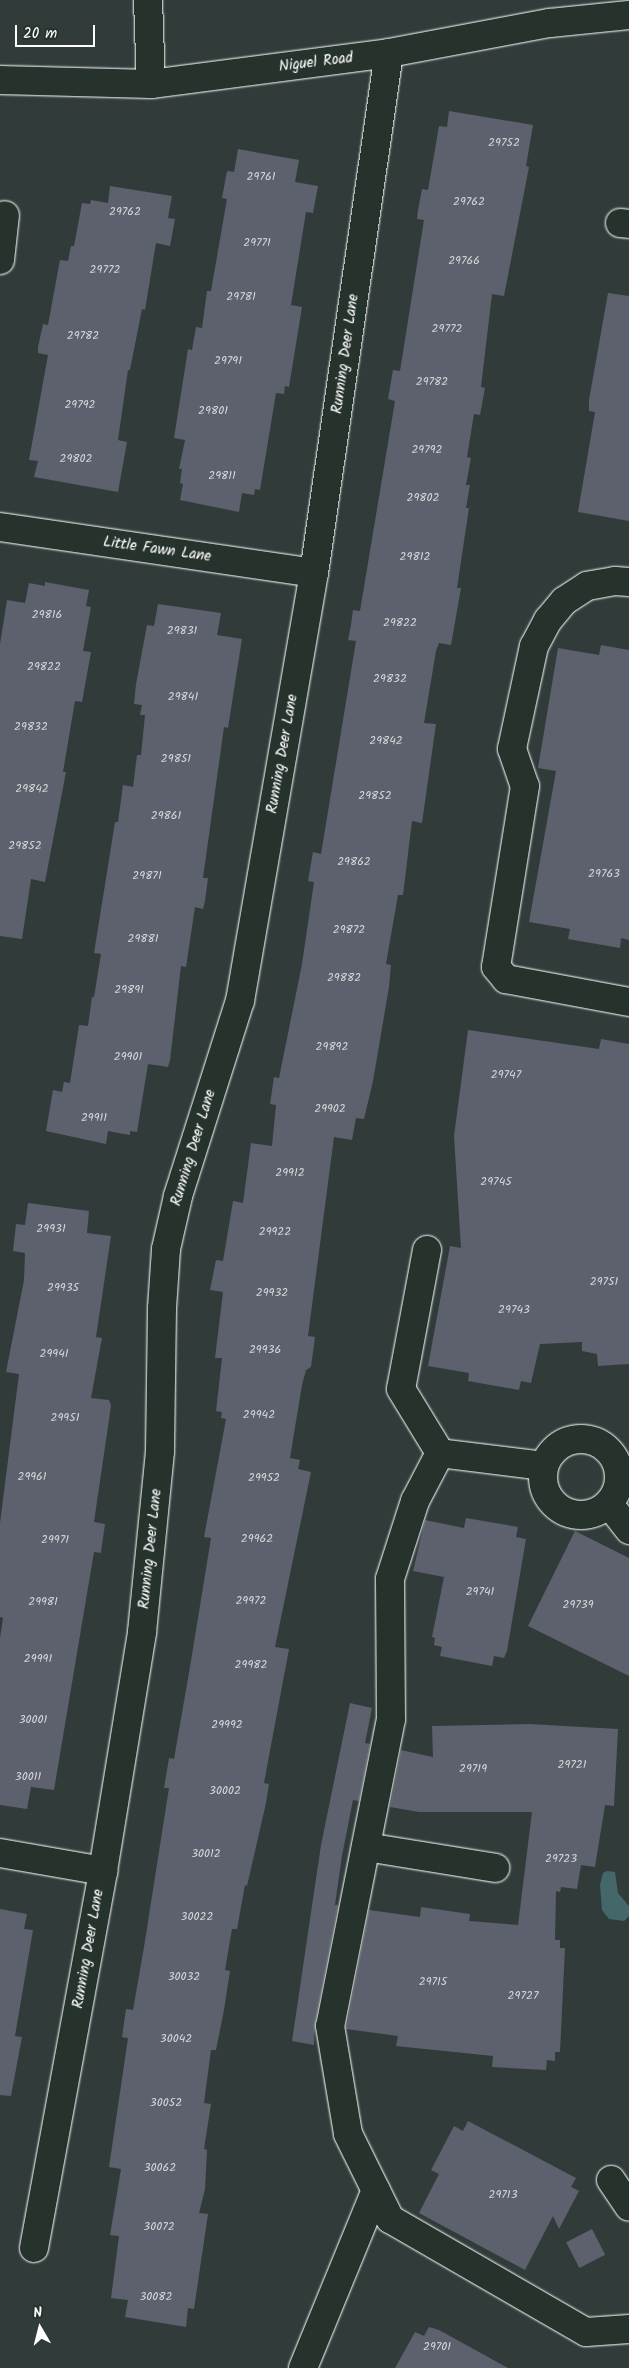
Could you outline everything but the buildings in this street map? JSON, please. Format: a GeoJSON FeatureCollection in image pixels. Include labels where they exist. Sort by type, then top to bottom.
{"type":"FeatureCollection","features":[{"type":"Feature","properties":{"kind":"street"},"geometry":{"type":"LineString","coordinates":[[148,0],[151,84]]}},
{"type":"Feature","properties":{"kind":"street","name":"Niguel Road"},"geometry":{"type":"LineString","coordinates":[[0,80],[151,84],[389,53],[550,22],[629,16]]}},
{"type":"Feature","properties":{"kind":"street","name":"Running Deer Lane"},"geometry":{"type":"LineString","coordinates":[[34,2248],[103,1870],[142,1632],[156,1518],[166,1249],[178,1196],[240,1001],[314,573],[389,53]]}},
{"type":"Feature","properties":{"kind":"street"},"geometry":{"type":"LineString","coordinates":[[0,260],[5,215]]}},
{"type":"Feature","properties":{"kind":"street","name":"Little Fawn Lane"},"geometry":{"type":"LineString","coordinates":[[0,527],[314,573]]}},
{"type":"Feature","properties":{"kind":"street"},"geometry":{"type":"LineString","coordinates":[[629,582],[615,581],[587,586],[564,601],[548,620],[534,646],[512,749],[525,786],[496,967],[506,979],[629,1002]]}},
{"type":"Feature","properties":{"kind":"street"},"geometry":{"type":"LineString","coordinates":[[427,1250],[401,1389],[440,1453]]}},
{"type":"Feature","properties":{"kind":"street"},"geometry":{"type":"LineString","coordinates":[[580,1439],[620,1446],[619,1479],[609,1504],[585,1515],[572,1515],[560,1509],[544,1490],[544,1466],[558,1447],[580,1439]]}},
{"type":"Feature","properties":{"kind":"street"},"geometry":{"type":"LineString","coordinates":[[440,1453],[544,1466]]}},
{"type":"Feature","properties":{"kind":"street"},"geometry":{"type":"LineString","coordinates":[[440,1453],[415,1501],[390,1579],[390,1719],[330,2026],[348,2134],[390,2219],[586,2332],[629,2329]]}},
{"type":"Feature","properties":{"kind":"street"},"geometry":{"type":"LineString","coordinates":[[609,1504],[629,1530]]}},
{"type":"Feature","properties":{"kind":"street"},"geometry":{"type":"LineString","coordinates":[[366,1847],[495,1868]]}},
{"type":"Feature","properties":{"kind":"street"},"geometry":{"type":"LineString","coordinates":[[0,1853],[103,1870]]}},
{"type":"Feature","properties":{"kind":"street"},"geometry":{"type":"LineString","coordinates":[[611,2180],[629,2207]]}},
{"type":"Feature","properties":{"kind":"street"},"geometry":{"type":"LineString","coordinates":[[303,2368],[376,2190]]}},
{"type":"Feature","properties":{"kind":"water"},"geometry":{"type":"Polygon","coordinates":[[[607,1871],[615,1872],[618,1893],[629,1906],[629,1916],[624,1921],[609,1919],[602,1910],[600,1885],[603,1873],[607,1871]]]}}]}
